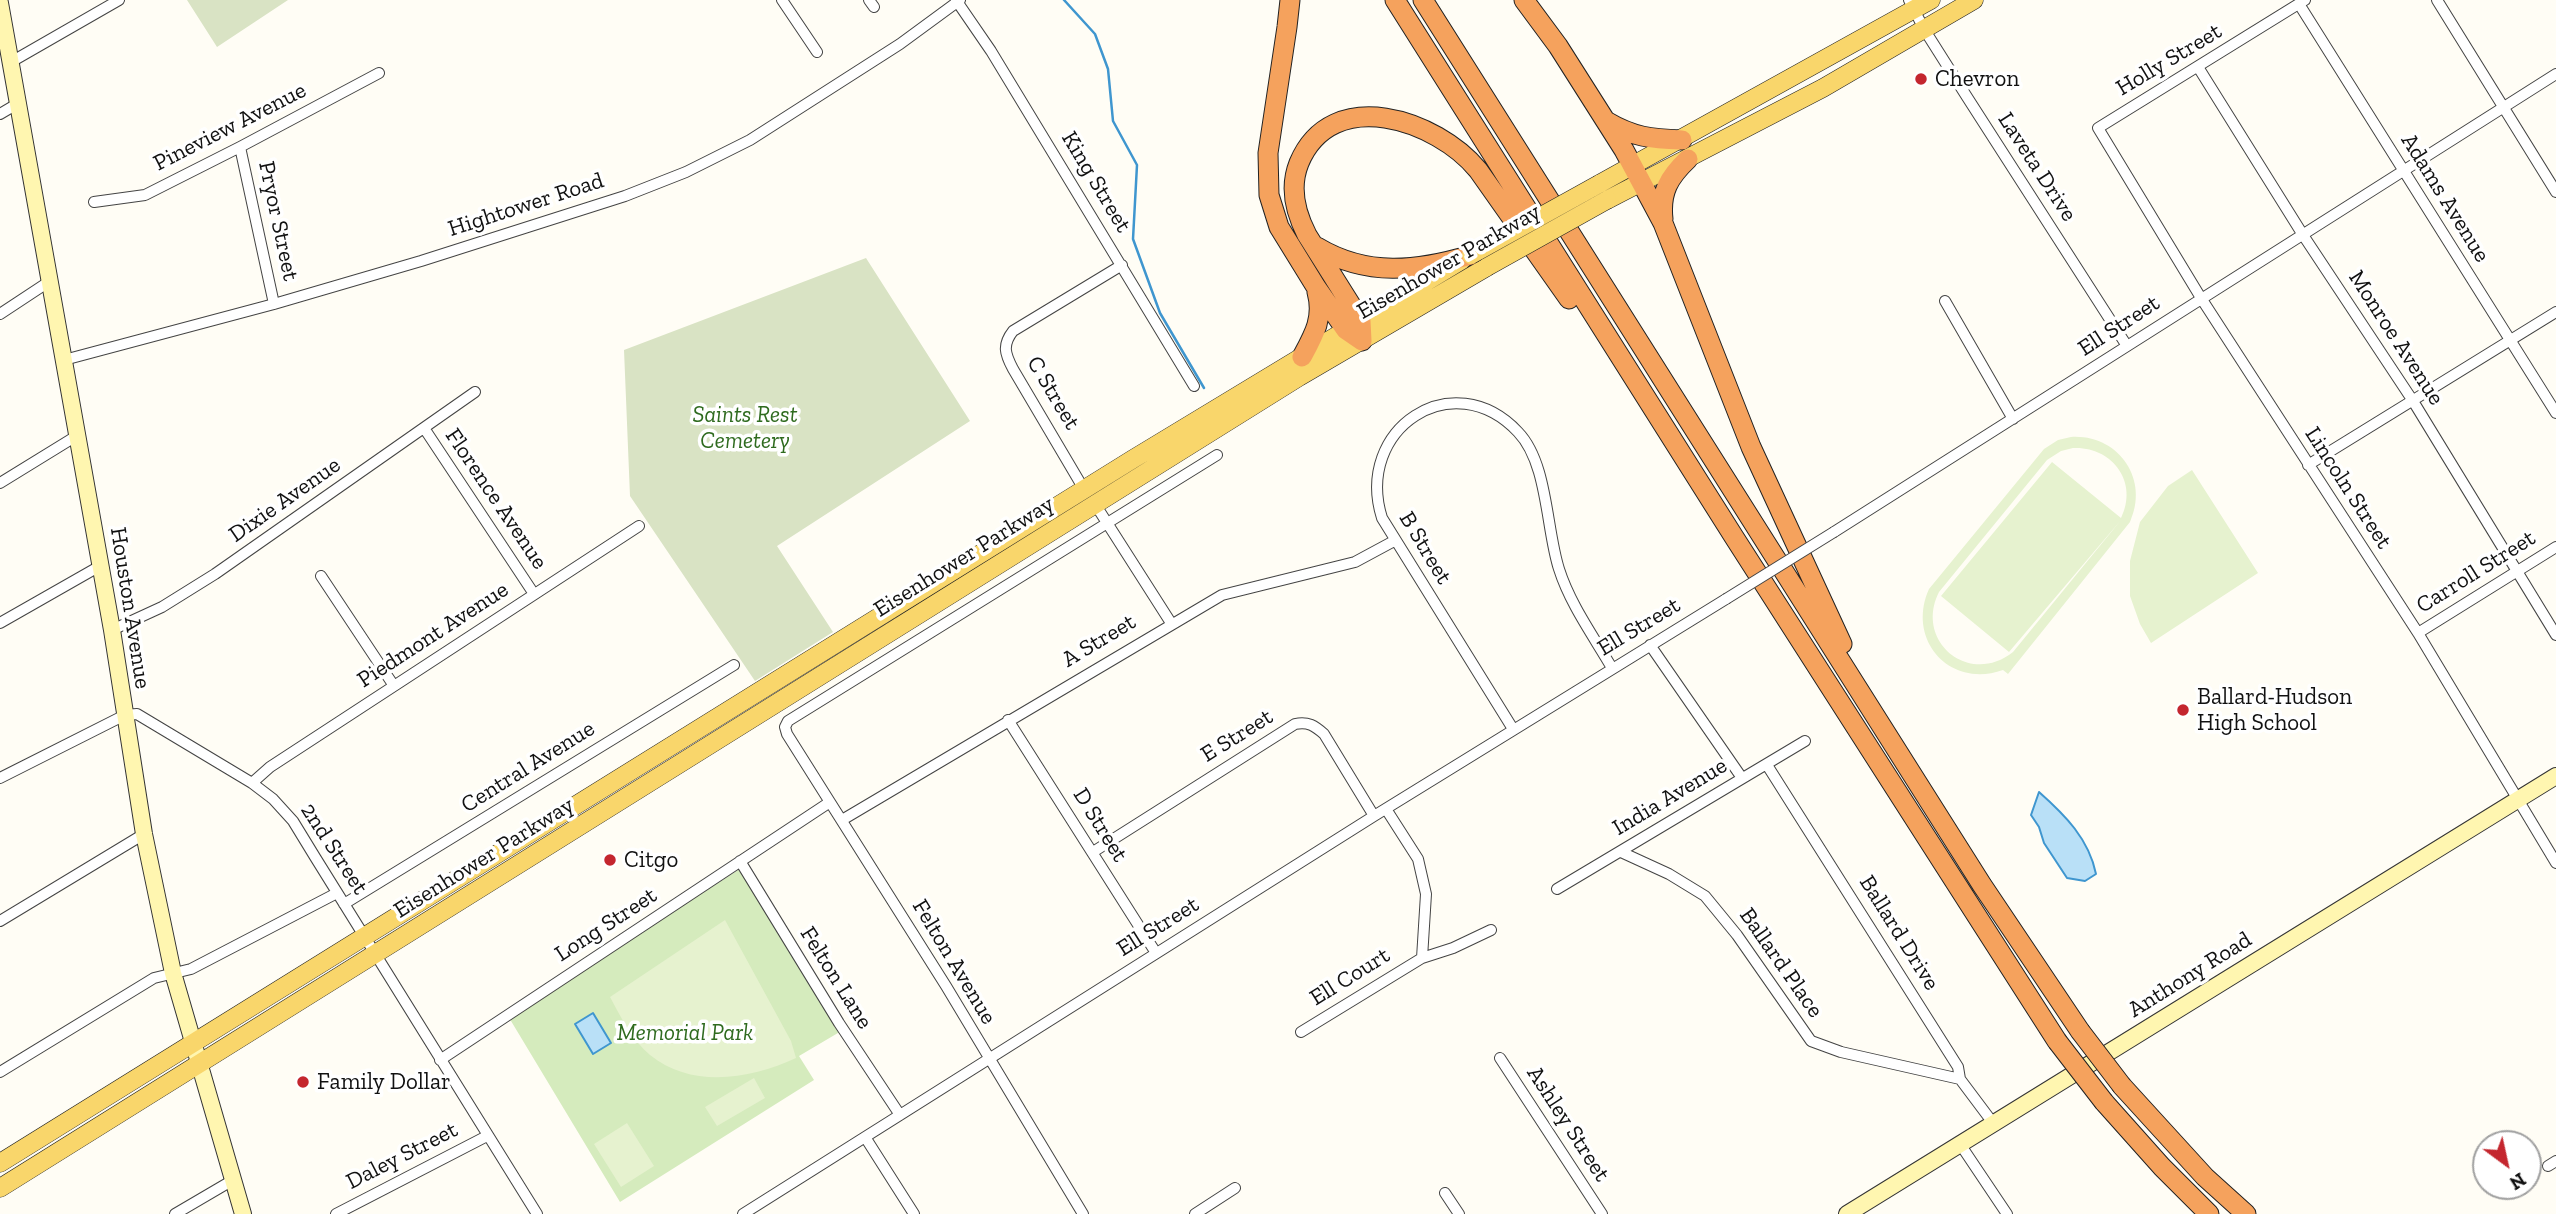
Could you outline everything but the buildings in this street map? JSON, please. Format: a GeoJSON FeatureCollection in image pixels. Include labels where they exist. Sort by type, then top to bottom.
{"type":"FeatureCollection","features":[{"type":"Feature","properties":{"kind":"highway"},"geometry":{"type":"LineString","coordinates":[[1290,0],[1268,153],[1267,181],[1279,227],[1316,287],[1356,331]]}},
{"type":"Feature","properties":{"kind":"highway"},"geometry":{"type":"LineString","coordinates":[[1395,0],[2057,1041],[2104,1102],[2209,1214]]}},
{"type":"Feature","properties":{"kind":"highway"},"geometry":{"type":"LineString","coordinates":[[1423,0],[2022,948],[2122,1086],[2186,1156],[2231,1201],[2248,1214]]}},
{"type":"Feature","properties":{"kind":"highway"},"geometry":{"type":"LineString","coordinates":[[1524,0],[1558,46],[1606,121],[1663,223],[1751,447],[1871,709]]}},
{"type":"Feature","properties":{"kind":"highway"},"geometry":{"type":"LineString","coordinates":[[1356,331],[1300,221],[1294,196],[1297,168],[1310,144],[1334,124],[1360,117],[1400,121],[1424,128],[1449,142],[1471,160],[1571,302],[1637,384]]}},
{"type":"Feature","properties":{"kind":"highway"},"geometry":{"type":"LineString","coordinates":[[1606,121],[1622,130],[1651,139],[1682,140]]}},
{"type":"Feature","properties":{"kind":"highway"},"geometry":{"type":"LineString","coordinates":[[1663,223],[1664,190],[1672,176],[1688,159]]}},
{"type":"Feature","properties":{"kind":"highway"},"geometry":{"type":"LineString","coordinates":[[1314,246],[1349,263],[1381,269],[1432,265],[1471,255]]}},
{"type":"Feature","properties":{"kind":"highway"},"geometry":{"type":"LineString","coordinates":[[1302,357],[1320,320],[1321,309],[1316,287]]}},
{"type":"Feature","properties":{"kind":"highway"},"geometry":{"type":"LineString","coordinates":[[2179,1184],[2201,1214]]}},
{"type":"Feature","properties":{"kind":"main road","name":"Eisenhower Parkway"},"geometry":{"type":"LineString","coordinates":[[0,1163],[364,936],[1091,496],[1356,331],[1471,255],[1637,174],[1682,140],[1768,89],[1912,5],[1931,0]]}},
{"type":"Feature","properties":{"kind":"main road","name":"Eisenhower Parkway"},"geometry":{"type":"LineString","coordinates":[[1637,174],[1688,159],[1823,88],[1974,0]]}},
{"type":"Feature","properties":{"kind":"main road","name":"Eisenhower Parkway"},"geometry":{"type":"LineString","coordinates":[[0,1188],[1078,515],[1104,477],[1302,357],[1487,267],[1603,192]]}},
{"type":"Feature","properties":{"kind":"street"},"geometry":{"type":"LineString","coordinates":[[10,62],[119,0]]}},
{"type":"Feature","properties":{"kind":"street"},"geometry":{"type":"LineString","coordinates":[[782,0],[817,52]]}},
{"type":"Feature","properties":{"kind":"street"},"geometry":{"type":"LineString","coordinates":[[2437,0],[2556,192]]}},
{"type":"Feature","properties":{"kind":"street","name":"King Street"},"geometry":{"type":"LineString","coordinates":[[958,1],[1194,386]]}},
{"type":"Feature","properties":{"kind":"street","name":"Hightower Road"},"geometry":{"type":"LineString","coordinates":[[64,360],[274,304],[538,225],[685,173],[750,140],[900,44],[958,1]]}},
{"type":"Feature","properties":{"kind":"street","name":"Holly Street"},"geometry":{"type":"LineString","coordinates":[[2103,137],[2098,128],[2302,2]]}},
{"type":"Feature","properties":{"kind":"street","name":"Adams Avenue"},"geometry":{"type":"LineString","coordinates":[[2302,2],[2403,171],[2556,413]]}},
{"type":"Feature","properties":{"kind":"street","name":"Houston Avenue"},"geometry":{"type":"LineString","coordinates":[[0,3],[112,630],[144,834],[173,973],[243,1214]]}},
{"type":"Feature","properties":{"kind":"street","name":"Laveta Drive"},"geometry":{"type":"LineString","coordinates":[[1912,5],[1924,29],[2127,346]]}},
{"type":"Feature","properties":{"kind":"street","name":"Monroe Avenue"},"geometry":{"type":"LineString","coordinates":[[2197,67],[2413,401],[2556,635]]}},
{"type":"Feature","properties":{"kind":"street","name":"Pineview Avenue"},"geometry":{"type":"LineString","coordinates":[[94,202],[145,195],[379,73]]}},
{"type":"Feature","properties":{"kind":"street","name":"Ell Street"},"geometry":{"type":"LineString","coordinates":[[743,1214],[1513,729],[1835,532],[2556,74]]}},
{"type":"Feature","properties":{"kind":"street"},"geometry":{"type":"LineString","coordinates":[[0,114],[18,104]]}},
{"type":"Feature","properties":{"kind":"street","name":"Lincoln Street"},"geometry":{"type":"LineString","coordinates":[[2103,137],[2201,298],[2418,633],[2556,863]]}},
{"type":"Feature","properties":{"kind":"street","name":"Pryor Street"},"geometry":{"type":"LineString","coordinates":[[240,147],[274,304]]}},
{"type":"Feature","properties":{"kind":"street","name":"C Street"},"geometry":{"type":"LineString","coordinates":[[1122,265],[1013,331],[1005,346],[1005,353],[1107,523],[1171,623]]}},
{"type":"Feature","properties":{"kind":"street"},"geometry":{"type":"LineString","coordinates":[[0,314],[50,281]]}},
{"type":"Feature","properties":{"kind":"street"},"geometry":{"type":"LineString","coordinates":[[1945,301],[2013,419]]}},
{"type":"Feature","properties":{"kind":"street"},"geometry":{"type":"LineString","coordinates":[[2308,465],[2556,312]]}},
{"type":"Feature","properties":{"kind":"street","name":"Dixie Avenue"},"geometry":{"type":"LineString","coordinates":[[112,630],[162,607],[215,575],[475,391]]}},
{"type":"Feature","properties":{"kind":"street","name":"B Street"},"geometry":{"type":"LineString","coordinates":[[1513,729],[1382,518],[1377,503],[1377,470],[1393,435],[1407,422],[1430,409],[1463,404],[1491,410],[1525,441],[1540,479],[1559,569],[1570,596],[1612,668]]}},
{"type":"Feature","properties":{"kind":"street","name":"Florence Avenue"},"geometry":{"type":"LineString","coordinates":[[424,428],[534,594]]}},
{"type":"Feature","properties":{"kind":"street"},"geometry":{"type":"LineString","coordinates":[[0,483],[78,435]]}},
{"type":"Feature","properties":{"kind":"street"},"geometry":{"type":"LineString","coordinates":[[1107,523],[1217,455]]}},
{"type":"Feature","properties":{"kind":"street","name":"Felton Avenue"},"geometry":{"type":"LineString","coordinates":[[1083,1214],[946,986],[785,727],[788,721],[1107,523]]}},
{"type":"Feature","properties":{"kind":"street","name":"Piedmont Avenue"},"geometry":{"type":"LineString","coordinates":[[252,783],[270,767],[639,526]]}},
{"type":"Feature","properties":{"kind":"street","name":"A Street"},"geometry":{"type":"LineString","coordinates":[[842,820],[1222,595],[1330,568],[1365,557],[1394,541]]}},
{"type":"Feature","properties":{"kind":"street","name":"Carroll Street"},"geometry":{"type":"LineString","coordinates":[[2418,633],[2556,547]]}},
{"type":"Feature","properties":{"kind":"street"},"geometry":{"type":"LineString","coordinates":[[0,623],[100,566]]}},
{"type":"Feature","properties":{"kind":"street"},"geometry":{"type":"LineString","coordinates":[[321,576],[394,686]]}},
{"type":"Feature","properties":{"kind":"street"},"geometry":{"type":"LineString","coordinates":[[1650,645],[1742,778]]}},
{"type":"Feature","properties":{"kind":"street","name":"Central Avenue"},"geometry":{"type":"LineString","coordinates":[[344,904],[734,665]]}},
{"type":"Feature","properties":{"kind":"street","name":"2nd Street"},"geometry":{"type":"LineString","coordinates":[[125,716],[138,714],[146,718],[252,783],[283,809],[535,1213]]}},
{"type":"Feature","properties":{"kind":"street"},"geometry":{"type":"LineString","coordinates":[[0,778],[125,716]]}},
{"type":"Feature","properties":{"kind":"street","name":"D Street"},"geometry":{"type":"LineString","coordinates":[[1008,720],[1156,953]]}},
{"type":"Feature","properties":{"kind":"street","name":"E Street"},"geometry":{"type":"LineString","coordinates":[[1093,852],[1302,722],[1314,726],[1324,734],[1374,816]]}},
{"type":"Feature","properties":{"kind":"street","name":"India Avenue"},"geometry":{"type":"LineString","coordinates":[[1557,889],[1805,741]]}},
{"type":"Feature","properties":{"kind":"street","name":"Ballard Drive"},"geometry":{"type":"LineString","coordinates":[[1767,765],[1958,1067],[1960,1079],[1993,1124]]}},
{"type":"Feature","properties":{"kind":"street","name":"Anthony Road"},"geometry":{"type":"LineString","coordinates":[[1847,1214],[2556,776]]}},
{"type":"Feature","properties":{"kind":"street","name":"Long Street"},"geometry":{"type":"LineString","coordinates":[[440,1060],[830,802]]}},
{"type":"Feature","properties":{"kind":"street","name":"Ell Court"},"geometry":{"type":"LineString","coordinates":[[1386,809],[1418,859],[1426,894],[1422,958]]}},
{"type":"Feature","properties":{"kind":"street"},"geometry":{"type":"LineString","coordinates":[[0,921],[144,834]]}},
{"type":"Feature","properties":{"kind":"street","name":"Ballard Place"},"geometry":{"type":"LineString","coordinates":[[1620,852],[1669,874],[1705,896],[1737,935],[1811,1041],[1841,1052],[1960,1079]]}},
{"type":"Feature","properties":{"kind":"street","name":"Felton Lane"},"geometry":{"type":"LineString","coordinates":[[740,861],[839,1023],[900,1115]]}},
{"type":"Feature","properties":{"kind":"street"},"geometry":{"type":"LineString","coordinates":[[0,1072],[154,978],[191,969],[337,893]]}},
{"type":"Feature","properties":{"kind":"street","name":"Ell Court"},"geometry":{"type":"LineString","coordinates":[[1301,1032],[1422,958],[1491,930]]}},
{"type":"Feature","properties":{"kind":"street","name":"Ashley Street"},"geometry":{"type":"LineString","coordinates":[[1500,1058],[1602,1214]]}},
{"type":"Feature","properties":{"kind":"street","name":"Daley Street"},"geometry":{"type":"LineString","coordinates":[[336,1214],[487,1136]]}},
{"type":"Feature","properties":{"kind":"street"},"geometry":{"type":"LineString","coordinates":[[865,1138],[914,1214]]}},
{"type":"Feature","properties":{"kind":"street"},"geometry":{"type":"LineString","coordinates":[[1961,1144],[2007,1214]]}},
{"type":"Feature","properties":{"kind":"street"},"geometry":{"type":"LineString","coordinates":[[175,1214],[233,1180]]}},
{"type":"Feature","properties":{"kind":"street"},"geometry":{"type":"LineString","coordinates":[[1195,1214],[1235,1188]]}},
{"type":"Feature","properties":{"kind":"street"},"geometry":{"type":"LineString","coordinates":[[1445,1193],[1459,1214]]}},
{"type":"Feature","properties":{"kind":"green space"},"geometry":{"type":"Polygon","coordinates":[[[187,0],[288,0],[217,47],[187,0]]]}},
{"type":"Feature","properties":{"kind":"green space","name":"Saints Rest Cemetery"},"geometry":{"type":"Polygon","coordinates":[[[866,258],[970,421],[777,546],[833,632],[755,681],[630,496],[624,350],[866,258]]]}},
{"type":"Feature","properties":{"kind":"green space"},"geometry":{"type":"Polygon","coordinates":[[[2071,437],[2088,438],[2116,451],[2126,462],[2133,475],[2136,490],[2130,522],[2008,674],[2003,670],[1984,674],[1966,673],[1950,666],[1928,642],[1923,626],[1923,608],[1929,589],[2044,449],[2058,440],[2071,437]],[[2087,449],[2061,451],[2047,460],[1939,592],[1933,610],[1934,627],[1940,642],[1950,653],[1964,661],[1979,664],[1996,661],[2013,652],[2121,520],[2009,652],[1941,596],[2052,462],[2121,518],[2126,505],[2124,480],[2110,460],[2087,449]]]}},
{"type":"Feature","properties":{"kind":"green space"},"geometry":{"type":"Polygon","coordinates":[[[2192,470],[2258,573],[2151,643],[2140,624],[2130,596],[2130,561],[2140,522],[2168,486],[2192,470]]]}},
{"type":"Feature","properties":{"kind":"green space","name":"Memorial Park"},"geometry":{"type":"Polygon","coordinates":[[[743,867],[843,1030],[799,1056],[814,1080],[620,1202],[508,1016],[743,867]]]}},
{"type":"Feature","properties":{"kind":"green space"},"geometry":{"type":"Polygon","coordinates":[[[725,920],[791,1041],[796,1058],[741,1075],[722,1077],[684,1073],[666,1066],[638,1043],[610,997],[725,920]]]}},
{"type":"Feature","properties":{"kind":"green space"},"geometry":{"type":"Polygon","coordinates":[[[754,1078],[765,1098],[717,1126],[705,1107],[754,1078]]]}},
{"type":"Feature","properties":{"kind":"green space"},"geometry":{"type":"Polygon","coordinates":[[[627,1123],[654,1166],[621,1187],[594,1144],[627,1123]]]}},
{"type":"Feature","properties":{"kind":"water"},"geometry":{"type":"Polygon","coordinates":[[[2039,792],[2067,819],[2088,850],[2096,874],[2085,881],[2067,878],[2044,843],[2039,827],[2031,815],[2039,792]]]}},
{"type":"Feature","properties":{"kind":"water"},"geometry":{"type":"Polygon","coordinates":[[[593,1013],[611,1043],[593,1054],[575,1024],[593,1013]]]}},
{"type":"Feature","properties":{"kind":"waterway"},"geometry":{"type":"LineString","coordinates":[[1064,0],[1095,34],[1108,69],[1113,121],[1137,165],[1133,239],[1160,313],[1204,388]]}},
{"type":"Feature","properties":{"kind":"place","name":"Chevron"},"geometry":{"type":"Point","coordinates":[1921,79]}},
{"type":"Feature","properties":{"kind":"place","name":"Ballard-Hudson High School"},"geometry":{"type":"Point","coordinates":[2183,710]}},
{"type":"Feature","properties":{"kind":"place","name":"Citgo"},"geometry":{"type":"Point","coordinates":[610,860]}},
{"type":"Feature","properties":{"kind":"place","name":"Family Dollar"},"geometry":{"type":"Point","coordinates":[303,1082]}}]}
